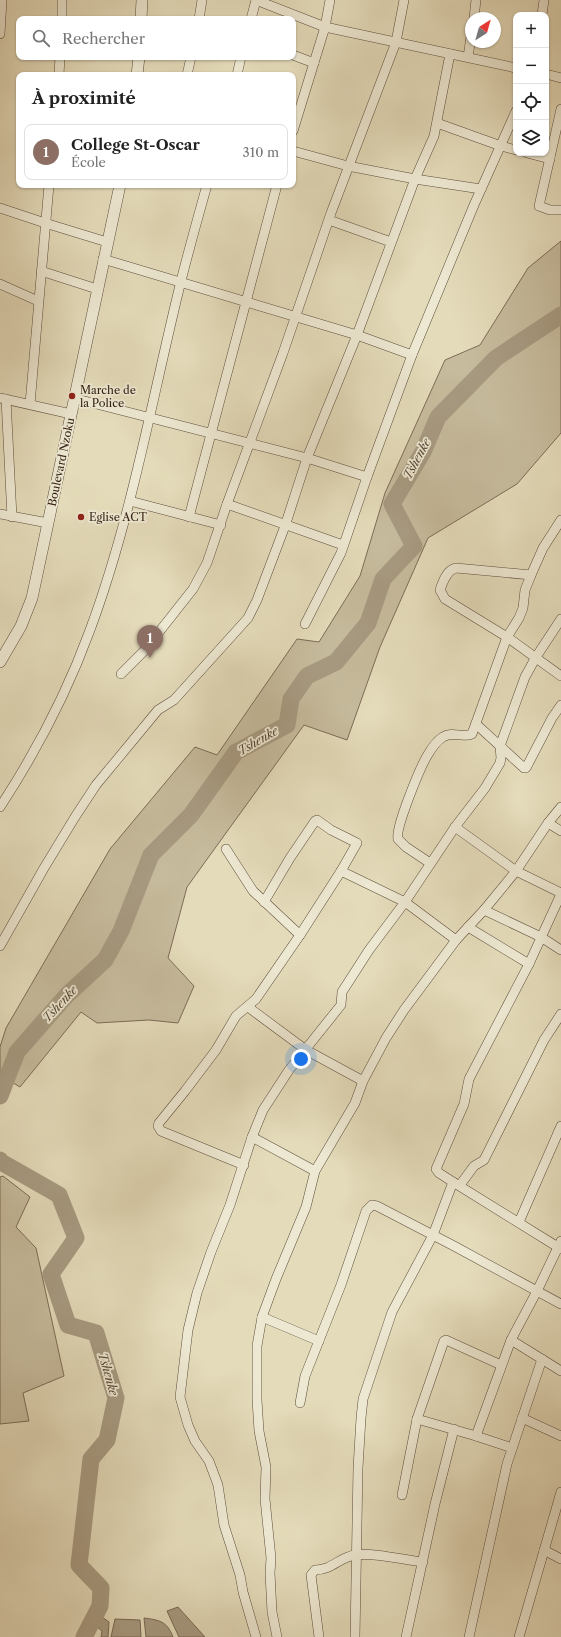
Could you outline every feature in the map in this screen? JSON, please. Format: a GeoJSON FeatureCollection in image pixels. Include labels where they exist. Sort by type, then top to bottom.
{"type":"FeatureCollection","features":[{"type":"Feature","properties":{"kind":"street"},"geometry":{"type":"LineString","coordinates":[[0,34],[2,0]]}},
{"type":"Feature","properties":{"kind":"street"},"geometry":{"type":"LineString","coordinates":[[62,0],[62,16]]}},
{"type":"Feature","properties":{"kind":"street"},"geometry":{"type":"LineString","coordinates":[[141,16],[142,0]]}},
{"type":"Feature","properties":{"kind":"street"},"geometry":{"type":"LineString","coordinates":[[199,16],[202,0]]}},
{"type":"Feature","properties":{"kind":"street"},"geometry":{"type":"LineString","coordinates":[[252,16],[256,0],[295,16]]}},
{"type":"Feature","properties":{"kind":"street"},"geometry":{"type":"LineString","coordinates":[[296,121],[325,28],[330,0]]}},
{"type":"Feature","properties":{"kind":"street"},"geometry":{"type":"LineString","coordinates":[[121,674],[144,651],[193,589],[207,563],[348,166],[396,42],[404,0]]}},
{"type":"Feature","properties":{"kind":"street"},"geometry":{"type":"LineString","coordinates":[[475,12],[476,0]]}},
{"type":"Feature","properties":{"kind":"street"},"geometry":{"type":"LineString","coordinates":[[542,12],[544,0]]}},
{"type":"Feature","properties":{"kind":"street"},"geometry":{"type":"LineString","coordinates":[[296,16],[325,28],[513,67]]}},
{"type":"Feature","properties":{"kind":"street"},"geometry":{"type":"LineString","coordinates":[[468,58],[469,48]]}},
{"type":"Feature","properties":{"kind":"street"},"geometry":{"type":"LineString","coordinates":[[0,946],[75,816],[96,785],[158,710],[174,700],[249,617],[268,573],[307,458],[357,335],[415,179],[434,136],[450,54]]}},
{"type":"Feature","properties":{"kind":"street"},"geometry":{"type":"LineString","coordinates":[[296,56],[314,63]]}},
{"type":"Feature","properties":{"kind":"street"},"geometry":{"type":"LineString","coordinates":[[59,72],[60,60]]}},
{"type":"Feature","properties":{"kind":"street"},"geometry":{"type":"LineString","coordinates":[[137,72],[139,60]]}},
{"type":"Feature","properties":{"kind":"street"},"geometry":{"type":"LineString","coordinates":[[188,72],[190,60]]}},
{"type":"Feature","properties":{"kind":"street"},"geometry":{"type":"LineString","coordinates":[[238,72],[240,60]]}},
{"type":"Feature","properties":{"kind":"street"},"geometry":{"type":"LineString","coordinates":[[549,75],[561,78]]}},
{"type":"Feature","properties":{"kind":"street"},"geometry":{"type":"LineString","coordinates":[[561,109],[539,206],[550,210],[561,210]]}},
{"type":"Feature","properties":{"kind":"street"},"geometry":{"type":"LineString","coordinates":[[305,624],[336,563],[412,355],[513,118]]}},
{"type":"Feature","properties":{"kind":"street"},"geometry":{"type":"LineString","coordinates":[[437,123],[513,149]]}},
{"type":"Feature","properties":{"kind":"street"},"geometry":{"type":"LineString","coordinates":[[296,152],[348,166],[415,179],[482,189]]}},
{"type":"Feature","properties":{"kind":"street"},"geometry":{"type":"LineString","coordinates":[[538,156],[550,159]]}},
{"type":"Feature","properties":{"kind":"street"},"geometry":{"type":"LineString","coordinates":[[30,404],[49,188]]}},
{"type":"Feature","properties":{"kind":"street","name":"Boulevard Nzoku"},"geometry":{"type":"LineString","coordinates":[[0,662],[21,626],[32,598],[119,188]]}},
{"type":"Feature","properties":{"kind":"street"},"geometry":{"type":"LineString","coordinates":[[0,807],[38,746],[84,645],[100,602],[130,501],[181,282],[206,188]]}},
{"type":"Feature","properties":{"kind":"street"},"geometry":{"type":"LineString","coordinates":[[190,517],[276,188]]}},
{"type":"Feature","properties":{"kind":"street"},"geometry":{"type":"LineString","coordinates":[[0,208],[45,224],[108,242]]}},
{"type":"Feature","properties":{"kind":"street"},"geometry":{"type":"LineString","coordinates":[[329,220],[391,242]]}},
{"type":"Feature","properties":{"kind":"street"},"geometry":{"type":"LineString","coordinates":[[104,259],[357,335],[412,355]]}},
{"type":"Feature","properties":{"kind":"street"},"geometry":{"type":"LineString","coordinates":[[41,271],[97,289]]}},
{"type":"Feature","properties":{"kind":"street"},"geometry":{"type":"LineString","coordinates":[[1,286],[38,302]]}},
{"type":"Feature","properties":{"kind":"street"},"geometry":{"type":"LineString","coordinates":[[74,398],[307,458],[367,477]]}},
{"type":"Feature","properties":{"kind":"street"},"geometry":{"type":"LineString","coordinates":[[12,516],[3,399],[71,414]]}},
{"type":"Feature","properties":{"kind":"street"},"geometry":{"type":"LineString","coordinates":[[130,501],[221,525]]}},
{"type":"Feature","properties":{"kind":"street"},"geometry":{"type":"LineString","coordinates":[[227,504],[285,526],[343,545]]}},
{"type":"Feature","properties":{"kind":"street"},"geometry":{"type":"LineString","coordinates":[[0,514],[48,523]]}},
{"type":"Feature","properties":{"kind":"street"},"geometry":{"type":"LineString","coordinates":[[430,863],[406,847],[398,839],[398,829],[402,817],[426,758],[436,742],[444,736],[450,734],[468,736],[472,734],[507,637],[519,618],[523,608],[525,590],[530,575],[543,548],[561,520]]}},
{"type":"Feature","properties":{"kind":"street"},"geometry":{"type":"LineString","coordinates":[[530,575],[456,568],[451,569],[440,590],[445,599],[507,637],[561,676]]}},
{"type":"Feature","properties":{"kind":"street"},"geometry":{"type":"LineString","coordinates":[[256,1637],[243,1592],[240,1575],[224,1525],[218,1485],[209,1461],[195,1441],[188,1425],[180,1397],[188,1330],[193,1306],[211,1252],[222,1230],[252,1137],[263,1110],[270,1098],[341,1004],[342,992],[369,950],[405,902],[455,827],[485,788],[500,763],[500,746],[517,697],[536,658],[561,619]]}},
{"type":"Feature","properties":{"kind":"street"},"geometry":{"type":"LineString","coordinates":[[476,724],[526,768],[552,718],[561,705]]}},
{"type":"Feature","properties":{"kind":"street"},"geometry":{"type":"LineString","coordinates":[[277,1637],[272,1612],[270,1573],[271,1558],[265,1504],[266,1467],[259,1431],[257,1400],[256,1346],[262,1317],[308,1202],[315,1171],[355,1103],[363,1082],[386,1038],[404,1010],[456,940],[484,910],[516,871],[548,823],[561,807]]}},
{"type":"Feature","properties":{"kind":"street"},"geometry":{"type":"LineString","coordinates":[[244,1165],[161,1131],[158,1126],[159,1123],[220,1045],[236,1016],[256,999],[300,935],[358,843],[331,830],[317,820],[315,821],[290,858],[264,902]]}},
{"type":"Feature","properties":{"kind":"street"},"geometry":{"type":"LineString","coordinates":[[548,823],[561,831]]}},
{"type":"Feature","properties":{"kind":"street"},"geometry":{"type":"LineString","coordinates":[[455,827],[516,871],[561,893],[529,964],[469,1079],[464,1104],[436,1169],[439,1173],[560,1246],[511,1340],[491,1399],[476,1436]]}},
{"type":"Feature","properties":{"kind":"street"},"geometry":{"type":"LineString","coordinates":[[226,849],[245,880],[264,902],[300,935]]}},
{"type":"Feature","properties":{"kind":"street"},"geometry":{"type":"LineString","coordinates":[[341,872],[405,902],[456,940]]}},
{"type":"Feature","properties":{"kind":"street"},"geometry":{"type":"LineString","coordinates":[[484,910],[541,937],[561,950]]}},
{"type":"Feature","properties":{"kind":"street"},"geometry":{"type":"LineString","coordinates":[[468,927],[529,964]]}},
{"type":"Feature","properties":{"kind":"street"},"geometry":{"type":"LineString","coordinates":[[248,1007],[306,1050],[363,1082]]}},
{"type":"Feature","properties":{"kind":"street"},"geometry":{"type":"LineString","coordinates":[[355,1637],[355,1555],[361,1418],[364,1399],[392,1312],[433,1235],[456,1183],[474,1166],[484,1160],[544,1040],[561,1014]]}},
{"type":"Feature","properties":{"kind":"street"},"geometry":{"type":"LineString","coordinates":[[519,1222],[561,1126]]}},
{"type":"Feature","properties":{"kind":"street"},"geometry":{"type":"LineString","coordinates":[[252,1137],[315,1171]]}},
{"type":"Feature","properties":{"kind":"street"},"geometry":{"type":"LineString","coordinates":[[300,1403],[305,1376],[341,1285],[366,1211],[372,1205],[377,1206],[433,1235],[561,1304]]}},
{"type":"Feature","properties":{"kind":"street"},"geometry":{"type":"LineString","coordinates":[[262,1317],[319,1341]]}},
{"type":"Feature","properties":{"kind":"street"},"geometry":{"type":"LineString","coordinates":[[402,1496],[417,1419],[444,1341],[446,1340],[502,1365]]}},
{"type":"Feature","properties":{"kind":"street"},"geometry":{"type":"LineString","coordinates":[[511,1340],[561,1372]]}},
{"type":"Feature","properties":{"kind":"street"},"geometry":{"type":"LineString","coordinates":[[469,1637],[491,1534],[512,1448],[542,1359]]}},
{"type":"Feature","properties":{"kind":"street"},"geometry":{"type":"LineString","coordinates":[[522,1418],[561,1436]]}},
{"type":"Feature","properties":{"kind":"street"},"geometry":{"type":"LineString","coordinates":[[417,1419],[454,1429],[512,1448]]}},
{"type":"Feature","properties":{"kind":"street"},"geometry":{"type":"LineString","coordinates":[[406,1637],[414,1594],[423,1562],[435,1504],[454,1429]]}},
{"type":"Feature","properties":{"kind":"street"},"geometry":{"type":"LineString","coordinates":[[519,1637],[561,1492]]}},
{"type":"Feature","properties":{"kind":"street"},"geometry":{"type":"LineString","coordinates":[[544,1550],[561,1559]]}},
{"type":"Feature","properties":{"kind":"street"},"geometry":{"type":"LineString","coordinates":[[319,1637],[311,1575],[315,1570],[328,1569],[338,1562],[355,1555],[377,1555],[423,1562]]}},
{"type":"Feature","properties":{"kind":"shaded area"},"geometry":{"type":"Polygon","coordinates":[[[561,241],[561,433],[517,484],[428,538],[380,647],[347,740],[304,725],[187,887],[168,958],[194,986],[178,1023],[149,1020],[97,1023],[81,1012],[20,1087],[0,1075],[0,1047],[6,1028],[110,849],[195,747],[217,755],[297,639],[319,642],[360,576],[385,493],[445,360],[480,345],[528,268],[561,241]]]}},
{"type":"Feature","properties":{"kind":"shaded area"},"geometry":{"type":"Polygon","coordinates":[[[3,1176],[30,1197],[16,1227],[36,1248],[64,1376],[23,1393],[29,1421],[0,1424],[0,1177],[3,1176]]]}},
{"type":"Feature","properties":{"kind":"shaded area"},"geometry":{"type":"Polygon","coordinates":[[[178,1607],[205,1637],[179,1637],[167,1611],[178,1607]]]}},
{"type":"Feature","properties":{"kind":"shaded area"},"geometry":{"type":"Polygon","coordinates":[[[102,1617],[109,1622],[108,1637],[101,1637],[102,1631],[96,1626],[102,1617]]]}},
{"type":"Feature","properties":{"kind":"shaded area"},"geometry":{"type":"Polygon","coordinates":[[[144,1618],[162,1622],[171,1632],[173,1637],[146,1637],[144,1618]]]}},
{"type":"Feature","properties":{"kind":"shaded area"},"geometry":{"type":"Polygon","coordinates":[[[115,1619],[140,1620],[141,1637],[111,1637],[115,1619]]]}},
{"type":"Feature","properties":{"kind":"waterway","name":"Tshenke"},"geometry":{"type":"LineString","coordinates":[[0,1096],[17,1052],[67,995],[105,960],[121,931],[151,855],[191,815],[236,752],[287,725],[291,699],[307,676],[336,662],[368,623],[383,579],[414,546],[392,504],[423,452],[438,417],[496,358],[561,315]]}},
{"type":"Feature","properties":{"kind":"waterway","name":"Tshenke"},"geometry":{"type":"LineString","coordinates":[[0,1160],[1,1162],[59,1195],[76,1238],[51,1274],[68,1325],[96,1333],[116,1398],[107,1440],[91,1459],[79,1565],[101,1588],[100,1606],[84,1637]]}},
{"type":"Feature","properties":{"kind":"place","name":"Marche de la Police"},"geometry":{"type":"Point","coordinates":[72,396]}},
{"type":"Feature","properties":{"kind":"place","name":"Eglise ACT"},"geometry":{"type":"Point","coordinates":[81,517]}},
{"type":"Feature","properties":{"kind":"place","name":"College St-Oscar"},"geometry":{"type":"Point","coordinates":[150,658]}}]}
